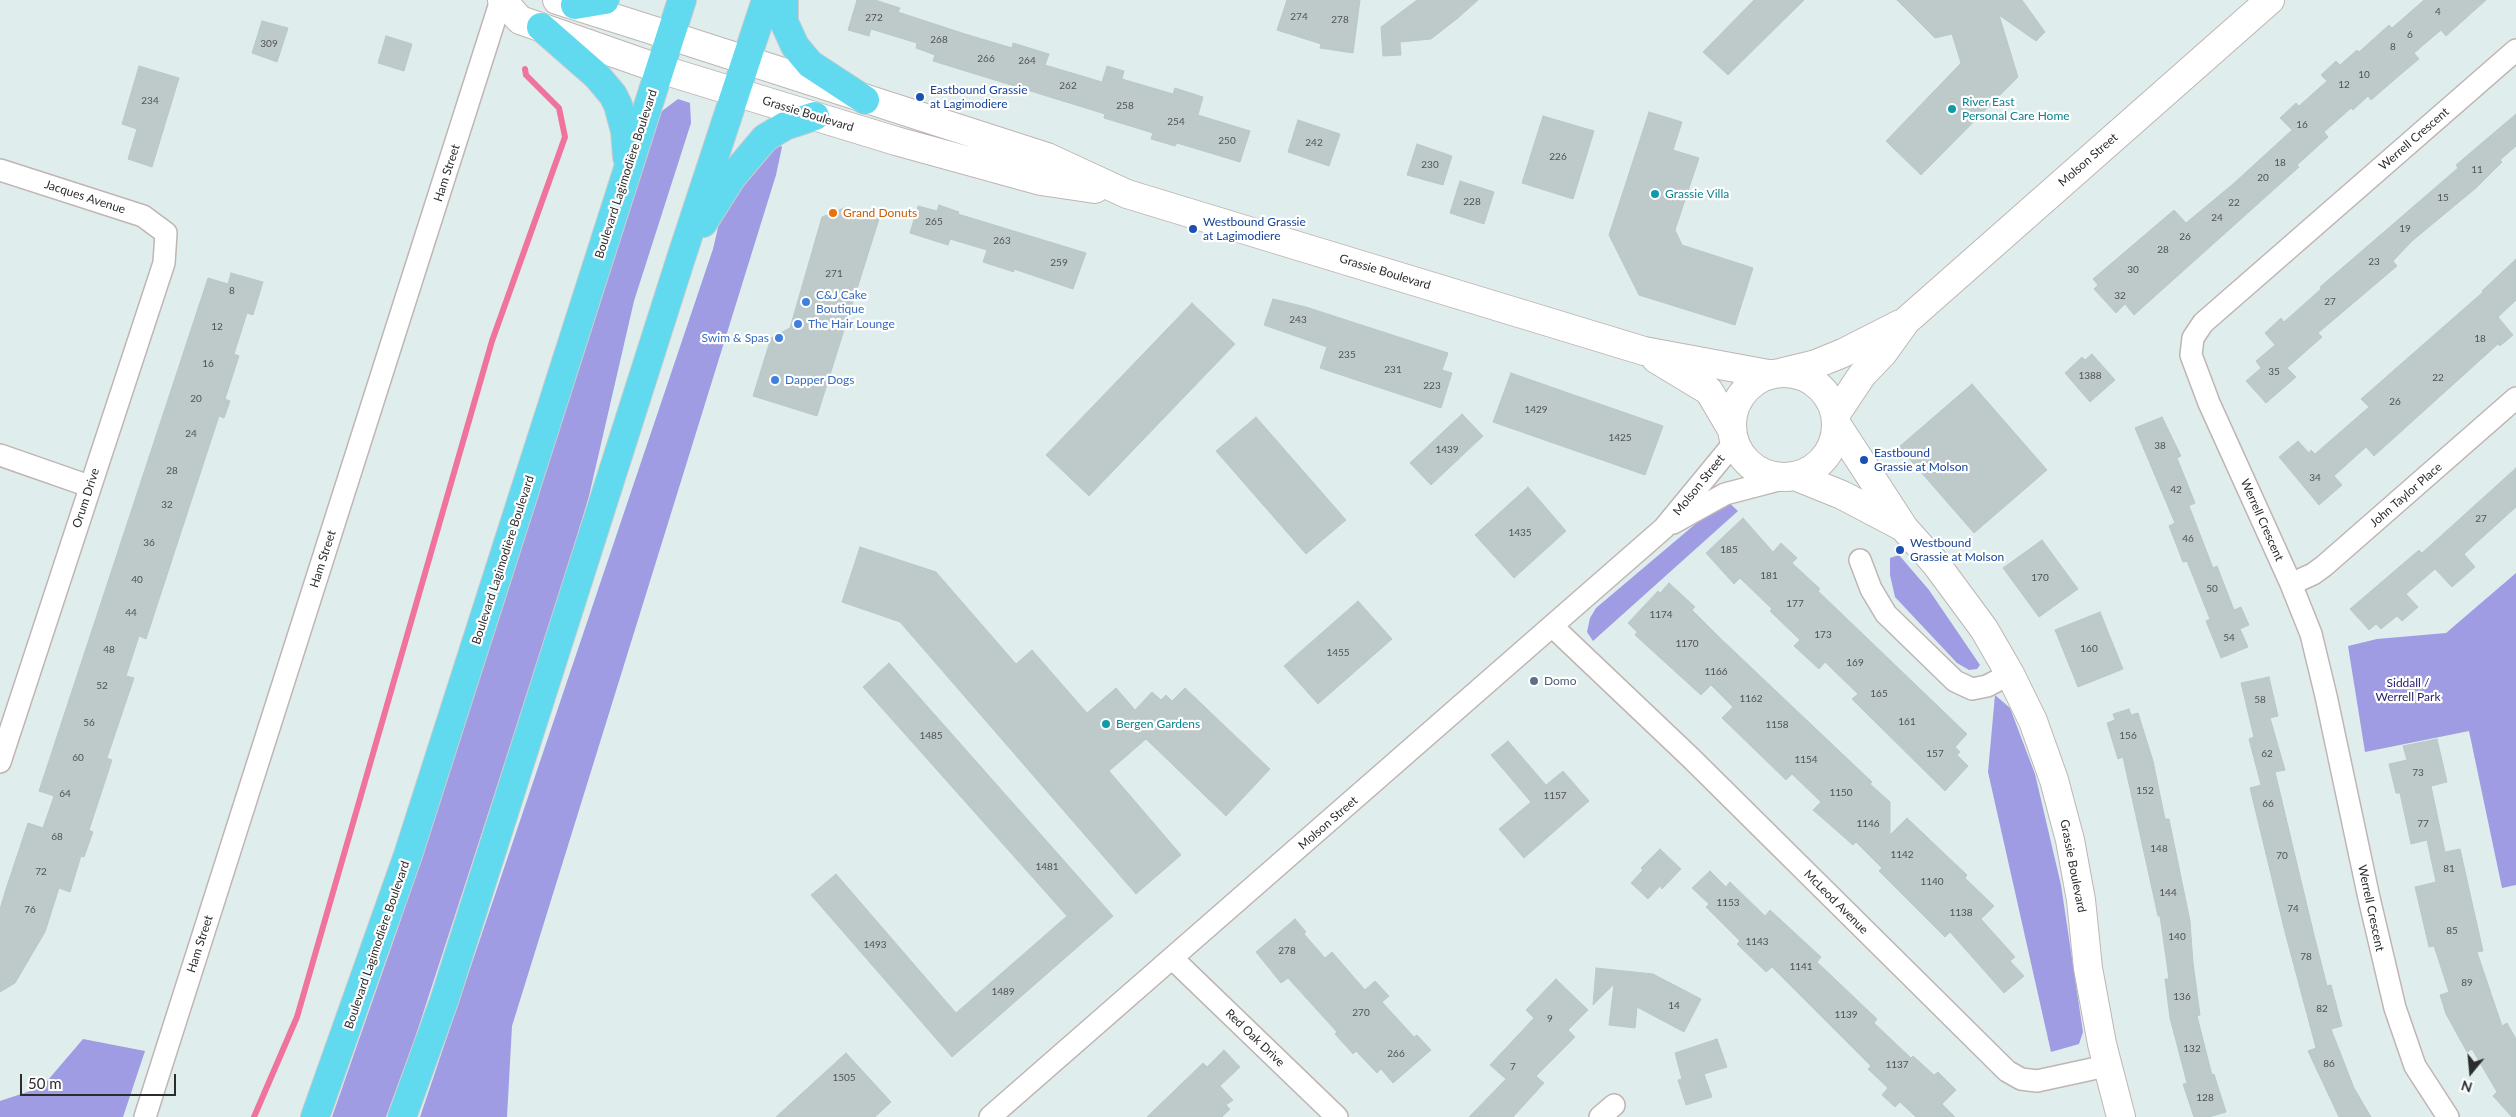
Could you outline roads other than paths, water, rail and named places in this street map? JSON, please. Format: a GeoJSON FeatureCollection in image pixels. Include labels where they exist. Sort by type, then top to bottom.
{"type":"FeatureCollection","features":[{"type":"Feature","properties":{"kind":"main road"},"geometry":{"type":"LineString","coordinates":[[566,2],[605,0]]}},
{"type":"Feature","properties":{"kind":"main road","name":"Boulevard Lagimodière Boulevard"},"geometry":{"type":"LineString","coordinates":[[315,1117],[408,855],[682,0]]}},
{"type":"Feature","properties":{"kind":"main road"},"geometry":{"type":"LineString","coordinates":[[402,1117],[444,1001],[681,258],[766,0]]}},
{"type":"Feature","properties":{"kind":"main road"},"geometry":{"type":"LineString","coordinates":[[784,0],[784,22],[795,46],[810,64],[865,100]]}},
{"type":"Feature","properties":{"kind":"main road"},"geometry":{"type":"LineString","coordinates":[[540,27],[596,76],[618,105],[626,137],[627,160],[624,181]]}},
{"type":"Feature","properties":{"kind":"main road"},"geometry":{"type":"LineString","coordinates":[[681,258],[732,177],[753,150],[774,132],[814,116]]}},
{"type":"Feature","properties":{"kind":"street","name":"Grassie Boulevard"},"geometry":{"type":"LineString","coordinates":[[502,0],[520,20],[660,69],[814,116],[1041,181],[1126,194]]}},
{"type":"Feature","properties":{"kind":"street","name":"Ham Street"},"geometry":{"type":"LineString","coordinates":[[145,1117],[502,0]]}},
{"type":"Feature","properties":{"kind":"street","name":"Molson Street"},"geometry":{"type":"LineString","coordinates":[[1837,419],[1862,374],[1883,353],[1906,321],[2270,0]]}},
{"type":"Feature","properties":{"kind":"street","name":"Grassie Boulevard"},"geometry":{"type":"LineString","coordinates":[[566,2],[865,100],[1047,157],[1126,194],[1644,352],[1774,373]]}},
{"type":"Feature","properties":{"kind":"street","name":"Werrell Crescent"},"geometry":{"type":"LineString","coordinates":[[2448,1117],[2415,1066],[2395,1008],[2311,634],[2291,584],[2209,403],[2191,355],[2193,338],[2203,323],[2516,50]]}},
{"type":"Feature","properties":{"kind":"street","name":"Jacques Avenue"},"geometry":{"type":"LineString","coordinates":[[0,170],[143,216],[166,234]]}},
{"type":"Feature","properties":{"kind":"street","name":"Orum Drive"},"geometry":{"type":"LineString","coordinates":[[2,750],[164,263],[166,234]]}},
{"type":"Feature","properties":{"kind":"street","name":"Molson Street"},"geometry":{"type":"LineString","coordinates":[[1774,373],[1816,364],[1843,354],[1906,321]]}},
{"type":"Feature","properties":{"kind":"street","name":"Grassie Boulevard"},"geometry":{"type":"LineString","coordinates":[[1644,352],[1709,392],[1733,437]]}},
{"type":"Feature","properties":{"kind":"street"},"geometry":{"type":"LineString","coordinates":[[1774,373],[1798,374],[1813,380],[1826,392],[1837,419],[1834,443],[1826,458],[1812,470],[1791,477],[1771,476],[1756,470],[1745,460],[1733,437],[1733,414],[1739,398],[1750,385],[1774,373]]}},
{"type":"Feature","properties":{"kind":"street","name":"John Taylor Place"},"geometry":{"type":"LineString","coordinates":[[2291,584],[2313,574],[2324,566],[2516,398]]}},
{"type":"Feature","properties":{"kind":"street","name":"Grassie Boulevard"},"geometry":{"type":"LineString","coordinates":[[1837,419],[1904,528],[1961,596],[2010,674],[2032,722],[2054,780],[2070,840],[2081,900],[2088,968],[2106,1066]]}},
{"type":"Feature","properties":{"kind":"street","name":"Molson Street"},"geometry":{"type":"LineString","coordinates":[[990,1117],[1664,528],[1733,437]]}},
{"type":"Feature","properties":{"kind":"street"},"geometry":{"type":"LineString","coordinates":[[0,456],[90,486]]}},
{"type":"Feature","properties":{"kind":"street","name":"Grassie Boulevard"},"geometry":{"type":"LineString","coordinates":[[1791,477],[1842,495],[1904,528]]}},
{"type":"Feature","properties":{"kind":"street","name":"Molson Street"},"geometry":{"type":"LineString","coordinates":[[1664,528],[1725,494],[1791,477]]}},
{"type":"Feature","properties":{"kind":"street"},"geometry":{"type":"LineString","coordinates":[[1860,560],[1871,589],[1886,614],[1955,681],[1972,689],[1987,686],[2010,674]]}},
{"type":"Feature","properties":{"kind":"street","name":"McLeod Avenue"},"geometry":{"type":"LineString","coordinates":[[1552,626],[1698,765],[2007,1071],[2021,1079],[2037,1082],[2106,1066]]}},
{"type":"Feature","properties":{"kind":"street","name":"Red Oak Drive"},"geometry":{"type":"LineString","coordinates":[[1173,959],[1337,1117]]}},
{"type":"Feature","properties":{"kind":"street"},"geometry":{"type":"LineString","coordinates":[[2106,1066],[2121,1117]]}},
{"type":"Feature","properties":{"kind":"waterway"},"geometry":{"type":"LineString","coordinates":[[254,1117],[297,1017],[492,341],[565,137],[559,108],[526,75],[525,69]]}},
{"type":"Feature","properties":{"kind":"place","name":"Eastbound Grassie at Lagimodiere"},"geometry":{"type":"Point","coordinates":[920,97]}},
{"type":"Feature","properties":{"kind":"place","name":"River East Personal Care Home"},"geometry":{"type":"Point","coordinates":[1952,109]}},
{"type":"Feature","properties":{"kind":"place","name":"Grassie Villa"},"geometry":{"type":"Point","coordinates":[1655,194]}},
{"type":"Feature","properties":{"kind":"place","name":"Grand Donuts"},"geometry":{"type":"Point","coordinates":[833,213]}},
{"type":"Feature","properties":{"kind":"place","name":"Westbound Grassie at Lagimodiere"},"geometry":{"type":"Point","coordinates":[1193,229]}},
{"type":"Feature","properties":{"kind":"place","name":"C&J Cake Boutique"},"geometry":{"type":"Point","coordinates":[806,302]}},
{"type":"Feature","properties":{"kind":"place","name":"The Hair Lounge"},"geometry":{"type":"Point","coordinates":[798,324]}},
{"type":"Feature","properties":{"kind":"place","name":"Swim & Spas"},"geometry":{"type":"Point","coordinates":[779,338]}},
{"type":"Feature","properties":{"kind":"place","name":"Dapper Dogs"},"geometry":{"type":"Point","coordinates":[775,380]}},
{"type":"Feature","properties":{"kind":"place","name":"Eastbound Grassie at Molson"},"geometry":{"type":"Point","coordinates":[1864,460]}},
{"type":"Feature","properties":{"kind":"place","name":"Westbound Grassie at Molson"},"geometry":{"type":"Point","coordinates":[1900,550]}},
{"type":"Feature","properties":{"kind":"place","name":"Domo"},"geometry":{"type":"Point","coordinates":[1534,681]}},
{"type":"Feature","properties":{"kind":"place","name":"Bergen Gardens"},"geometry":{"type":"Point","coordinates":[1106,724]}},
{"type":"Feature","properties":{"kind":"park label","name":"Siddall / Werrell Park"},"geometry":{"type":"Point","coordinates":[2408,690]}}]}
